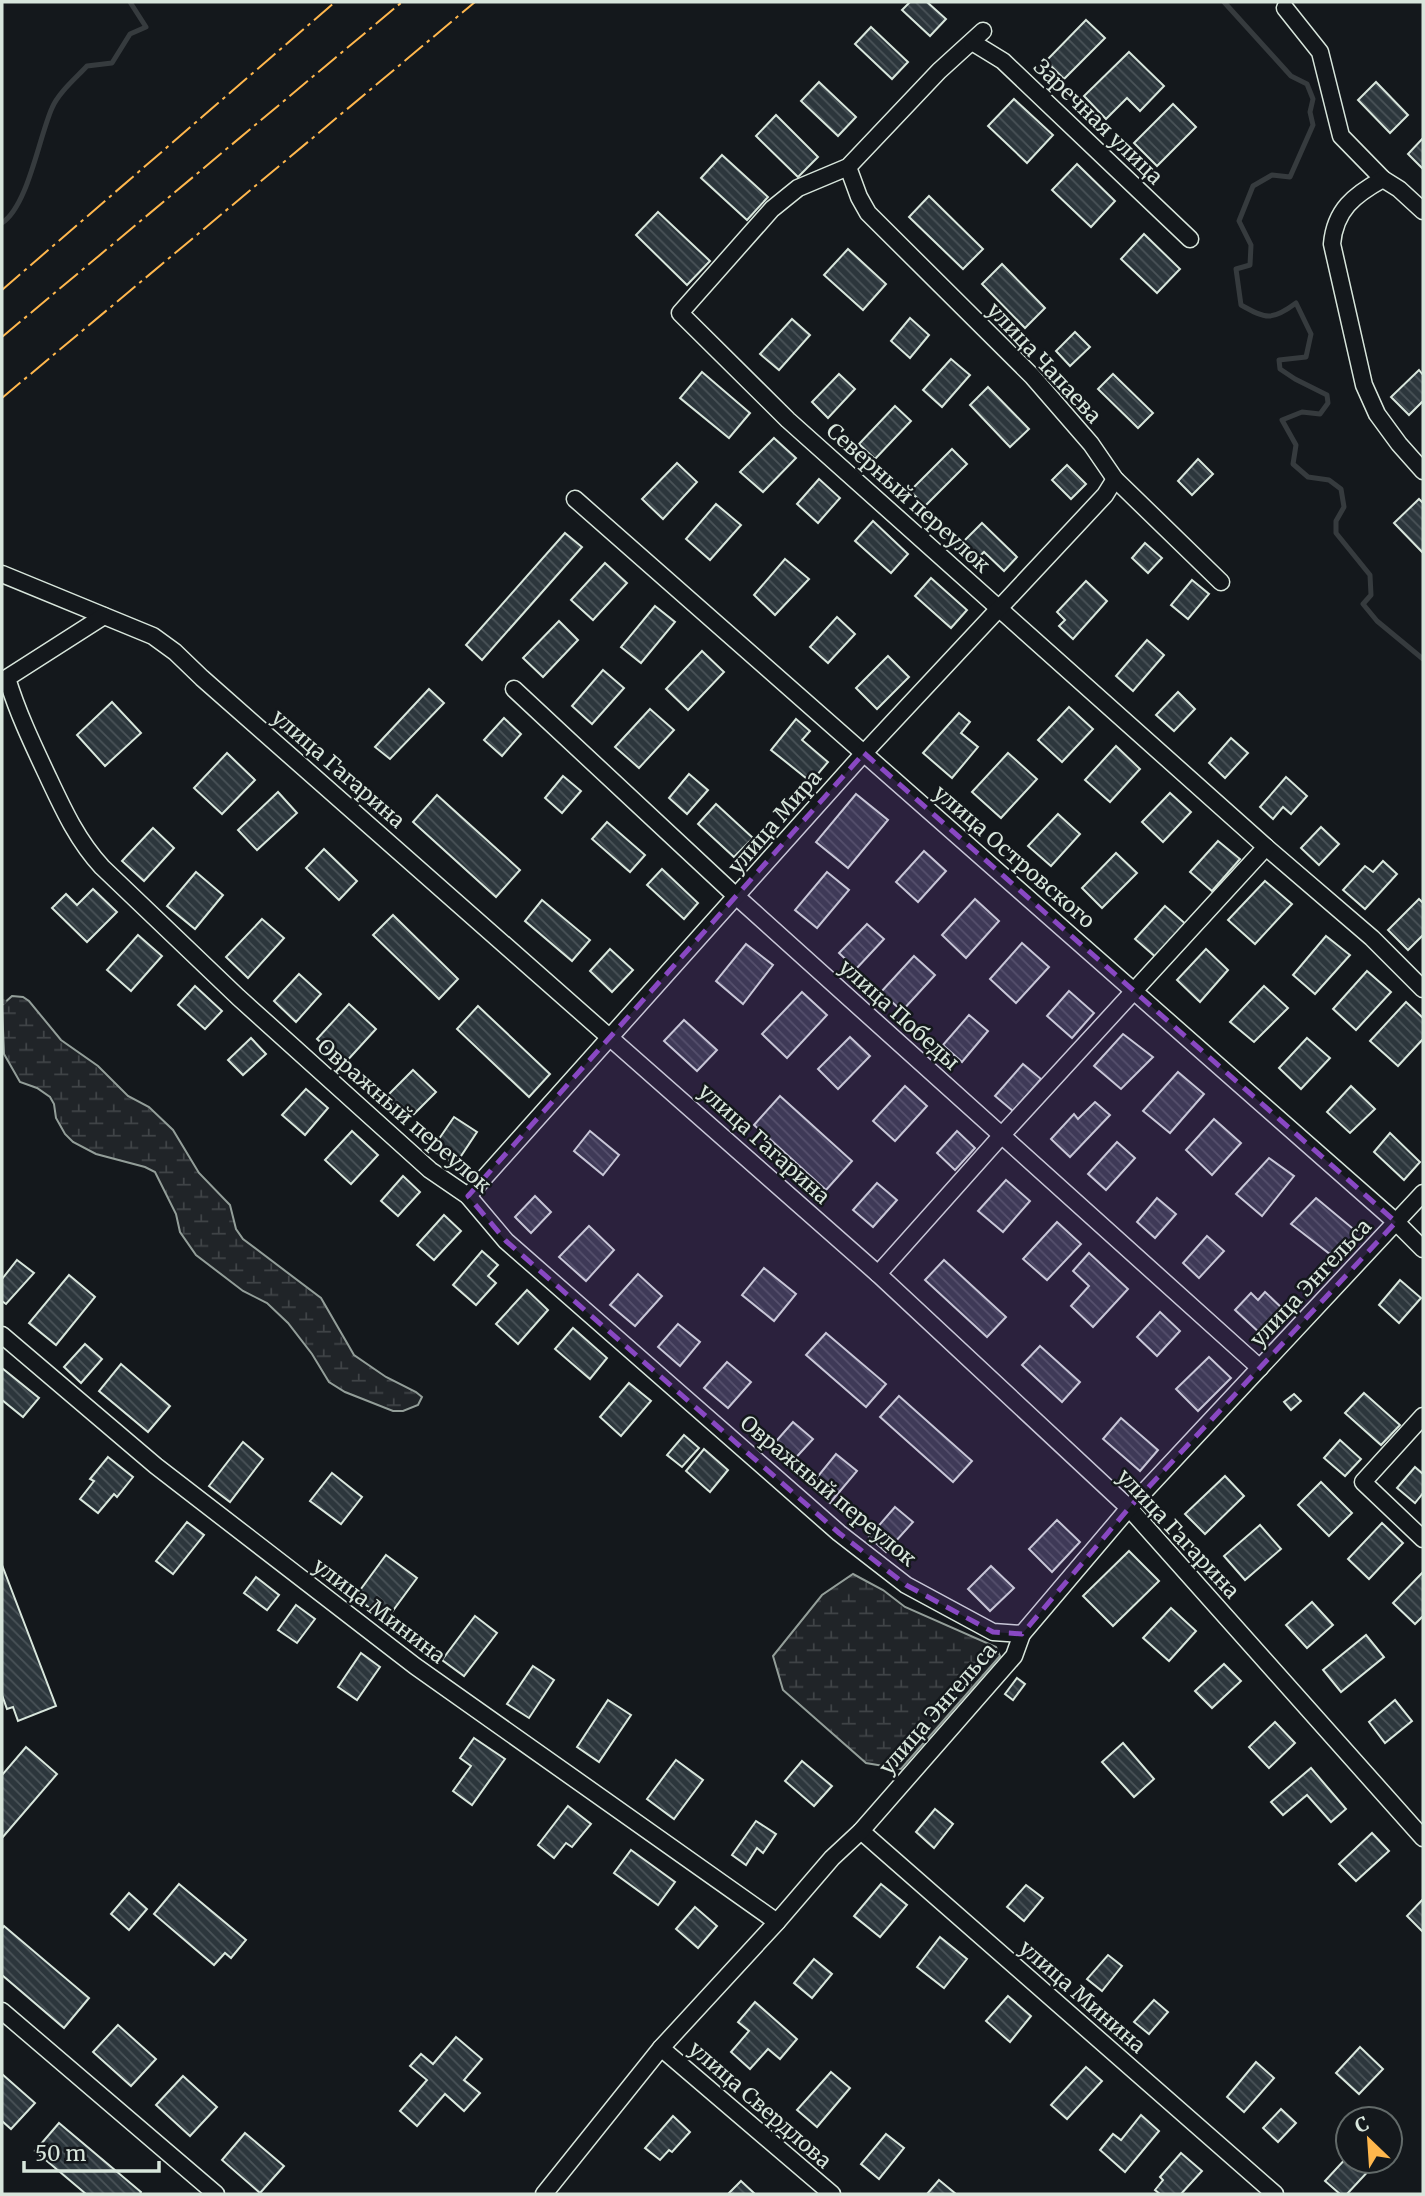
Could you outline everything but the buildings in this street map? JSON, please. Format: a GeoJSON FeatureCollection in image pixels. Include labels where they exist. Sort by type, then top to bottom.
{"type":"FeatureCollection","features":[{"type":"Feature","properties":{"kind":"street"},"geometry":{"type":"LineString","coordinates":[[1285,8],[1320,52],[1341,136],[1382,179],[1399,189],[1423,211]]}},
{"type":"Feature","properties":{"kind":"street","name":"Северный переулок"},"geometry":{"type":"LineString","coordinates":[[977,36],[939,71],[848,167],[798,188],[772,209],[680,313],[788,420],[1266,847],[1372,938],[1423,989]]}},
{"type":"Feature","properties":{"kind":"street","name":"Заречная улица"},"geometry":{"type":"LineString","coordinates":[[977,36],[1190,239]]}},
{"type":"Feature","properties":{"kind":"street","name":"улица Чапаева"},"geometry":{"type":"LineString","coordinates":[[848,167],[868,213],[1032,376],[1091,444],[1115,479],[1221,582]]}},
{"type":"Feature","properties":{"kind":"street"},"geometry":{"type":"LineString","coordinates":[[1382,179],[1359,192],[1334,223],[1332,244],[1364,385],[1377,414],[1423,471]]}},
{"type":"Feature","properties":{"kind":"street","name":"улица Мира"},"geometry":{"type":"LineString","coordinates":[[468,1196],[864,753],[1105,495],[1115,479]]}},
{"type":"Feature","properties":{"kind":"street","name":"улица Островского"},"geometry":{"type":"LineString","coordinates":[[575,499],[1396,1222],[1423,1249]]}},
{"type":"Feature","properties":{"kind":"street","name":"улица Гагарина"},"geometry":{"type":"LineString","coordinates":[[2,574],[153,636],[175,652],[612,1037],[878,1274],[1129,1508],[1423,1838]]}},
{"type":"Feature","properties":{"kind":"street","name":"Овражный переулок"},"geometry":{"type":"LineString","coordinates":[[104,616],[7,678],[19,717],[71,824],[93,858],[268,1024],[430,1170],[468,1196],[506,1241],[839,1533],[906,1585],[993,1632],[1022,1634]]}},
{"type":"Feature","properties":{"kind":"street","name":"улица Победы"},"geometry":{"type":"LineString","coordinates":[[514,689],[737,897],[1260,1367]]}},
{"type":"Feature","properties":{"kind":"street"},"geometry":{"type":"LineString","coordinates":[[878,1274],[1266,847]]}},
{"type":"Feature","properties":{"kind":"street","name":"улица Энгельса"},"geometry":{"type":"LineString","coordinates":[[544,2194],[661,2048],[832,1858],[861,1831],[1014,1656],[1022,1634],[1129,1508],[1423,1193]]}},
{"type":"Feature","properties":{"kind":"street","name":"улица Минина"},"geometry":{"type":"LineString","coordinates":[[2,1335],[156,1465],[404,1658],[777,1922]]}},
{"type":"Feature","properties":{"kind":"street"},"geometry":{"type":"LineString","coordinates":[[1423,1416],[1363,1482],[1423,1539]]}},
{"type":"Feature","properties":{"kind":"street","name":"улица Минина"},"geometry":{"type":"LineString","coordinates":[[861,1831],[1275,2194]]}},
{"type":"Feature","properties":{"kind":"street"},"geometry":{"type":"LineString","coordinates":[[2,2011],[216,2194]]}},
{"type":"Feature","properties":{"kind":"street","name":"улица Свердлова"},"geometry":{"type":"LineString","coordinates":[[661,2048],[832,2194]]}},
{"type":"Feature","properties":{"kind":"highlighted area"},"geometry":{"type":"Polygon","coordinates":[[[864,753],[1396,1222],[1129,1508],[1022,1634],[993,1632],[906,1585],[839,1533],[506,1241],[468,1196],[864,753]]]}},
{"type":"Feature","properties":{"kind":"green space"},"geometry":{"type":"Polygon","coordinates":[[[12,996],[23,997],[29,1001],[61,1040],[98,1066],[128,1096],[149,1107],[173,1130],[199,1173],[230,1205],[236,1229],[243,1239],[321,1298],[354,1355],[386,1377],[416,1392],[422,1397],[418,1405],[403,1411],[393,1411],[345,1392],[329,1382],[288,1323],[267,1303],[243,1291],[196,1255],[180,1232],[176,1214],[155,1172],[96,1154],[73,1142],[65,1134],[56,1118],[50,1097],[37,1088],[20,1082],[4,1054],[2,1005],[12,996]]]}},
{"type":"Feature","properties":{"kind":"green space"},"geometry":{"type":"Polygon","coordinates":[[[853,1574],[883,1590],[905,1607],[996,1647],[1000,1656],[901,1769],[866,1763],[783,1690],[773,1656],[822,1595],[853,1574]]]}},
{"type":"Feature","properties":{"kind":"waterway"},"geometry":{"type":"LineString","coordinates":[[2,223],[11,214],[26,187],[47,121],[58,97],[87,66],[112,63],[130,34],[146,27],[130,2]]}},
{"type":"Feature","properties":{"kind":"waterway"},"geometry":{"type":"LineString","coordinates":[[1224,2],[1291,76],[1307,84],[1313,99],[1310,112],[1313,125],[1290,177],[1272,175],[1253,186],[1239,221],[1251,245],[1250,265],[1236,269],[1241,305],[1269,316],[1281,313],[1296,303],[1311,334],[1306,357],[1279,360],[1280,369],[1327,395],[1328,403],[1320,414],[1302,412],[1282,420],[1296,445],[1293,464],[1308,477],[1329,480],[1341,489],[1344,507],[1336,521],[1336,533],[1370,575],[1371,595],[1363,604],[1377,621],[1423,659]]}},
{"type":"Feature","properties":{"kind":"power"},"geometry":{"type":"LineString","coordinates":[[2,290],[335,2]]}},
{"type":"Feature","properties":{"kind":"power"},"geometry":{"type":"LineString","coordinates":[[2,337],[402,2]]}},
{"type":"Feature","properties":{"kind":"power"},"geometry":{"type":"LineString","coordinates":[[2,398],[475,2]]}}]}
